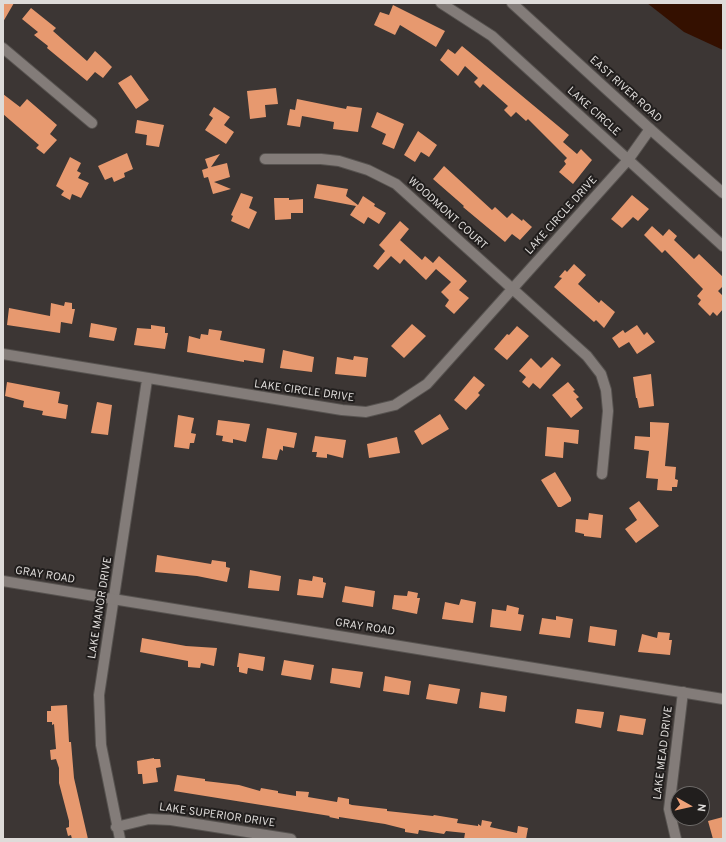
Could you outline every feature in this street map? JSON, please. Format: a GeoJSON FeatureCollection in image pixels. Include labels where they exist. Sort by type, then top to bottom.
{"type":"FeatureCollection","features":[{"type":"Feature","properties":{"kind":"street","name":"LAKE CIRCLE"},"geometry":{"type":"LineString","coordinates":[[442,3],[492,36],[723,246]]}},
{"type":"Feature","properties":{"kind":"street","name":"EAST RIVER ROAD"},"geometry":{"type":"LineString","coordinates":[[512,3],[650,129],[723,193]]}},
{"type":"Feature","properties":{"kind":"street"},"geometry":{"type":"LineString","coordinates":[[3,48],[92,123]]}},
{"type":"Feature","properties":{"kind":"street","name":"LAKE CIRCLE DRIVE"},"geometry":{"type":"LineString","coordinates":[[3,354],[147,380],[342,410],[366,412],[383,409],[406,399],[427,384],[628,160],[650,129]]}},
{"type":"Feature","properties":{"kind":"street","name":"WOODMONT COURT"},"geometry":{"type":"LineString","coordinates":[[265,159],[321,158],[356,166],[382,176],[410,196],[512,290],[587,356],[601,374],[606,390],[608,411],[602,474]]}},
{"type":"Feature","properties":{"kind":"street","name":"LAKE MANOR DRIVE"},"geometry":{"type":"LineString","coordinates":[[120,839],[116,827],[101,745],[100,695],[147,380]]}},
{"type":"Feature","properties":{"kind":"street","name":"GRAY ROAD"},"geometry":{"type":"LineString","coordinates":[[3,581],[723,699]]}},
{"type":"Feature","properties":{"kind":"street","name":"LAKE MEAD DRIVE"},"geometry":{"type":"LineString","coordinates":[[676,839],[669,809],[683,692]]}},
{"type":"Feature","properties":{"kind":"street","name":"LAKE SUPERIOR DRIVE"},"geometry":{"type":"LineString","coordinates":[[116,827],[149,819],[171,820],[291,839]]}},
{"type":"Feature","properties":{"kind":"shaded area"},"geometry":{"type":"Polygon","coordinates":[[[647,3],[723,3],[723,50],[684,32],[647,3]]]}},
{"type":"Feature","properties":{"kind":"building"},"geometry":{"type":"Polygon","coordinates":[[[3,3],[14,3],[3,22],[3,3]]]}},
{"type":"Feature","properties":{"kind":"building"},"geometry":{"type":"Polygon","coordinates":[[[393,5],[445,31],[436,47],[400,25],[395,35],[374,25],[380,12],[389,15],[393,5]]]}},
{"type":"Feature","properties":{"kind":"building"},"geometry":{"type":"Polygon","coordinates":[[[31,8],[56,28],[53,31],[87,61],[95,51],[105,60],[112,67],[103,78],[95,72],[87,81],[47,48],[48,46],[34,35],[38,32],[22,19],[31,8]]]}},
{"type":"Feature","properties":{"kind":"building"},"geometry":{"type":"Polygon","coordinates":[[[462,46],[569,135],[563,142],[577,154],[581,149],[592,160],[573,184],[559,172],[566,164],[564,161],[567,158],[528,119],[526,121],[516,112],[511,117],[504,110],[508,106],[483,84],[480,88],[474,82],[478,78],[465,66],[458,76],[440,60],[448,49],[455,54],[462,46]]]}},
{"type":"Feature","properties":{"kind":"building"},"geometry":{"type":"Polygon","coordinates":[[[131,75],[149,100],[136,109],[118,83],[131,75]]]}},
{"type":"Feature","properties":{"kind":"building"},"geometry":{"type":"Polygon","coordinates":[[[276,88],[278,104],[265,105],[266,117],[250,119],[247,91],[276,88]]]}},
{"type":"Feature","properties":{"kind":"building"},"geometry":{"type":"Polygon","coordinates":[[[3,94],[20,107],[27,99],[57,125],[50,134],[57,140],[44,154],[36,148],[39,145],[3,114],[3,94]]]}},
{"type":"Feature","properties":{"kind":"building"},"geometry":{"type":"Polygon","coordinates":[[[297,99],[346,109],[347,106],[362,108],[358,132],[333,129],[334,122],[302,116],[300,127],[287,125],[290,109],[295,110],[297,99]]]}},
{"type":"Feature","properties":{"kind":"building"},"geometry":{"type":"Polygon","coordinates":[[[214,107],[230,117],[224,125],[234,132],[226,144],[205,130],[213,118],[209,115],[214,107]]]}},
{"type":"Feature","properties":{"kind":"building"},"geometry":{"type":"Polygon","coordinates":[[[377,112],[404,124],[394,149],[382,144],[386,134],[371,127],[377,112]]]}},
{"type":"Feature","properties":{"kind":"building"},"geometry":{"type":"Polygon","coordinates":[[[137,120],[164,125],[159,147],[146,145],[147,135],[135,133],[137,120]]]}},
{"type":"Feature","properties":{"kind":"building"},"geometry":{"type":"Polygon","coordinates":[[[418,131],[437,145],[429,157],[421,152],[415,162],[404,155],[418,131]]]}},
{"type":"Feature","properties":{"kind":"building"},"geometry":{"type":"Polygon","coordinates":[[[127,153],[133,169],[124,173],[125,177],[114,182],[112,177],[105,180],[98,166],[127,153]]]}},
{"type":"Feature","properties":{"kind":"building"},"geometry":{"type":"Polygon","coordinates":[[[220,154],[211,167],[227,163],[230,177],[214,182],[231,189],[213,194],[208,177],[204,178],[202,170],[208,168],[205,159],[220,154]]]}},
{"type":"Feature","properties":{"kind":"building"},"geometry":{"type":"Polygon","coordinates":[[[70,157],[81,163],[77,171],[81,173],[78,178],[89,183],[81,198],[72,194],[70,200],[61,195],[64,191],[56,186],[70,157]]]}},
{"type":"Feature","properties":{"kind":"building"},"geometry":{"type":"Polygon","coordinates":[[[444,166],[492,210],[495,207],[507,218],[512,213],[522,221],[523,219],[532,227],[520,240],[512,234],[505,242],[463,207],[464,206],[433,179],[444,166]]]}},
{"type":"Feature","properties":{"kind":"building"},"geometry":{"type":"Polygon","coordinates":[[[317,184],[348,189],[346,196],[358,205],[363,196],[375,204],[374,206],[386,213],[379,224],[368,217],[364,224],[350,215],[356,206],[314,198],[317,184]]]}},
{"type":"Feature","properties":{"kind":"building"},"geometry":{"type":"Polygon","coordinates":[[[241,193],[253,197],[249,208],[257,212],[249,229],[231,221],[233,216],[231,215],[241,193]]]}},
{"type":"Feature","properties":{"kind":"building"},"geometry":{"type":"Polygon","coordinates":[[[632,195],[649,209],[638,221],[633,217],[622,228],[611,219],[632,195]]]}},
{"type":"Feature","properties":{"kind":"building"},"geometry":{"type":"Polygon","coordinates":[[[274,198],[289,198],[289,200],[303,199],[303,213],[291,213],[291,219],[275,220],[274,198]]]}},
{"type":"Feature","properties":{"kind":"building"},"geometry":{"type":"Polygon","coordinates":[[[400,221],[409,229],[400,240],[422,260],[425,256],[433,263],[439,256],[467,281],[459,290],[469,298],[454,314],[445,306],[449,300],[441,292],[451,282],[436,269],[426,280],[404,259],[400,264],[391,256],[378,270],[373,266],[385,251],[379,245],[400,221]]]}},
{"type":"Feature","properties":{"kind":"building"},"geometry":{"type":"Polygon","coordinates":[[[652,226],[663,236],[669,229],[677,236],[674,240],[694,259],[699,254],[723,277],[723,286],[718,291],[723,296],[723,309],[717,316],[713,312],[710,316],[698,304],[701,300],[697,296],[703,289],[665,250],[662,253],[644,235],[652,226]]]}},
{"type":"Feature","properties":{"kind":"building"},"geometry":{"type":"Polygon","coordinates":[[[574,264],[586,275],[578,284],[599,303],[601,300],[615,312],[604,328],[596,320],[594,322],[554,287],[562,278],[559,277],[565,270],[567,272],[574,264]]]}},
{"type":"Feature","properties":{"kind":"building"},"geometry":{"type":"Polygon","coordinates":[[[65,302],[72,303],[72,309],[75,309],[72,324],[61,322],[60,333],[7,325],[9,308],[50,316],[51,303],[64,306],[65,302]]]}},
{"type":"Feature","properties":{"kind":"building"},"geometry":{"type":"Polygon","coordinates":[[[91,323],[117,328],[114,341],[89,337],[91,323]]]}},
{"type":"Feature","properties":{"kind":"building"},"geometry":{"type":"Polygon","coordinates":[[[412,324],[426,336],[404,358],[391,346],[412,324]]]}},
{"type":"Feature","properties":{"kind":"building"},"geometry":{"type":"Polygon","coordinates":[[[151,325],[165,327],[165,333],[168,333],[165,349],[134,345],[137,328],[151,329],[151,325]]]}},
{"type":"Feature","properties":{"kind":"building"},"geometry":{"type":"Polygon","coordinates":[[[637,325],[644,335],[647,332],[655,342],[637,354],[629,342],[619,348],[612,338],[623,330],[625,333],[637,325]]]}},
{"type":"Feature","properties":{"kind":"building"},"geometry":{"type":"Polygon","coordinates":[[[517,326],[529,336],[507,360],[494,349],[507,334],[509,335],[517,326]]]}},
{"type":"Feature","properties":{"kind":"building"},"geometry":{"type":"Polygon","coordinates":[[[209,329],[222,331],[220,340],[265,349],[263,363],[244,360],[244,362],[187,352],[189,336],[200,339],[201,334],[208,335],[209,329]]]}},
{"type":"Feature","properties":{"kind":"building"},"geometry":{"type":"Polygon","coordinates":[[[283,350],[314,357],[312,372],[280,368],[283,350]]]}},
{"type":"Feature","properties":{"kind":"building"},"geometry":{"type":"Polygon","coordinates":[[[354,356],[368,358],[366,377],[335,374],[337,357],[353,360],[354,356]]]}},
{"type":"Feature","properties":{"kind":"building"},"geometry":{"type":"Polygon","coordinates":[[[552,357],[561,365],[540,389],[533,383],[529,388],[522,382],[526,377],[519,371],[531,358],[541,368],[552,357]]]}},
{"type":"Feature","properties":{"kind":"building"},"geometry":{"type":"Polygon","coordinates":[[[651,374],[654,406],[639,408],[633,377],[651,374]]]}},
{"type":"Feature","properties":{"kind":"building"},"geometry":{"type":"Polygon","coordinates":[[[474,376],[485,385],[478,393],[480,395],[466,410],[454,400],[474,376]]]}},
{"type":"Feature","properties":{"kind":"building"},"geometry":{"type":"Polygon","coordinates":[[[7,382],[60,392],[58,403],[68,405],[66,419],[42,415],[43,411],[23,407],[24,401],[5,396],[7,382]]]}},
{"type":"Feature","properties":{"kind":"building"},"geometry":{"type":"Polygon","coordinates":[[[568,382],[575,390],[573,391],[579,397],[576,399],[583,408],[571,418],[552,395],[568,382]]]}},
{"type":"Feature","properties":{"kind":"building"},"geometry":{"type":"Polygon","coordinates":[[[97,402],[112,405],[108,435],[91,433],[97,402]]]}},
{"type":"Feature","properties":{"kind":"building"},"geometry":{"type":"Polygon","coordinates":[[[440,414],[449,429],[422,445],[414,431],[440,414]]]}},
{"type":"Feature","properties":{"kind":"building"},"geometry":{"type":"Polygon","coordinates":[[[178,415],[194,418],[191,433],[196,434],[194,443],[190,443],[189,449],[174,447],[178,415]]]}},
{"type":"Feature","properties":{"kind":"building"},"geometry":{"type":"Polygon","coordinates":[[[218,420],[250,424],[246,442],[233,439],[233,443],[222,441],[223,436],[216,435],[218,420]]]}},
{"type":"Feature","properties":{"kind":"building"},"geometry":{"type":"Polygon","coordinates":[[[650,422],[669,423],[665,466],[676,467],[675,479],[678,480],[677,487],[672,487],[672,491],[657,490],[658,479],[646,478],[649,451],[634,449],[635,436],[650,437],[650,422]]]}},
{"type":"Feature","properties":{"kind":"building"},"geometry":{"type":"Polygon","coordinates":[[[547,427],[579,430],[578,444],[564,442],[563,458],[545,456],[547,427]]]}},
{"type":"Feature","properties":{"kind":"building"},"geometry":{"type":"Polygon","coordinates":[[[267,428],[297,433],[294,448],[283,446],[283,451],[280,449],[277,460],[262,458],[267,428]]]}},
{"type":"Feature","properties":{"kind":"building"},"geometry":{"type":"Polygon","coordinates":[[[315,436],[346,440],[343,458],[327,454],[327,458],[316,457],[317,452],[312,452],[315,436]]]}},
{"type":"Feature","properties":{"kind":"building"},"geometry":{"type":"Polygon","coordinates":[[[397,437],[400,453],[369,458],[367,444],[397,437]]]}},
{"type":"Feature","properties":{"kind":"building"},"geometry":{"type":"Polygon","coordinates":[[[555,472],[571,498],[571,501],[561,507],[558,507],[541,480],[555,472]]]}},
{"type":"Feature","properties":{"kind":"building"},"geometry":{"type":"Polygon","coordinates":[[[639,501],[659,526],[636,543],[625,529],[637,520],[629,508],[639,501]]]}},
{"type":"Feature","properties":{"kind":"building"},"geometry":{"type":"Polygon","coordinates":[[[589,513],[603,515],[601,538],[584,536],[584,534],[575,532],[576,519],[588,520],[589,513]]]}},
{"type":"Feature","properties":{"kind":"building"},"geometry":{"type":"Polygon","coordinates":[[[157,555],[211,564],[212,560],[226,562],[226,567],[230,568],[227,582],[197,576],[155,572],[157,555]]]}},
{"type":"Feature","properties":{"kind":"building"},"geometry":{"type":"Polygon","coordinates":[[[250,570],[281,576],[279,591],[248,588],[250,570]]]}},
{"type":"Feature","properties":{"kind":"building"},"geometry":{"type":"Polygon","coordinates":[[[313,576],[323,578],[323,582],[326,583],[323,598],[297,595],[299,579],[312,581],[313,576]]]}},
{"type":"Feature","properties":{"kind":"building"},"geometry":{"type":"Polygon","coordinates":[[[345,586],[375,591],[373,607],[342,602],[345,586]]]}},
{"type":"Feature","properties":{"kind":"building"},"geometry":{"type":"Polygon","coordinates":[[[408,591],[418,593],[417,598],[420,598],[417,614],[392,609],[394,595],[407,596],[408,591]]]}},
{"type":"Feature","properties":{"kind":"building"},"geometry":{"type":"Polygon","coordinates":[[[461,599],[476,602],[473,623],[442,619],[445,602],[459,605],[461,599]]]}},
{"type":"Feature","properties":{"kind":"building"},"geometry":{"type":"Polygon","coordinates":[[[507,605],[519,608],[518,614],[524,615],[521,631],[490,627],[492,609],[506,611],[507,605]]]}},
{"type":"Feature","properties":{"kind":"building"},"geometry":{"type":"Polygon","coordinates":[[[556,616],[573,619],[570,638],[539,634],[542,618],[556,620],[556,616]]]}},
{"type":"Feature","properties":{"kind":"building"},"geometry":{"type":"Polygon","coordinates":[[[590,626],[617,630],[615,646],[588,642],[590,626]]]}},
{"type":"Feature","properties":{"kind":"building"},"geometry":{"type":"Polygon","coordinates":[[[658,632],[670,633],[669,640],[672,640],[670,655],[638,652],[642,634],[657,638],[658,632]]]}},
{"type":"Feature","properties":{"kind":"building"},"geometry":{"type":"Polygon","coordinates":[[[142,638],[186,646],[217,648],[214,666],[201,663],[200,668],[188,667],[188,661],[140,652],[142,638]]]}},
{"type":"Feature","properties":{"kind":"building"},"geometry":{"type":"Polygon","coordinates":[[[239,653],[265,657],[263,671],[248,668],[247,674],[239,672],[239,667],[237,667],[239,653]]]}},
{"type":"Feature","properties":{"kind":"building"},"geometry":{"type":"Polygon","coordinates":[[[284,660],[314,665],[311,680],[281,675],[284,660]]]}},
{"type":"Feature","properties":{"kind":"building"},"geometry":{"type":"Polygon","coordinates":[[[332,668],[363,672],[360,688],[330,683],[332,668]]]}},
{"type":"Feature","properties":{"kind":"building"},"geometry":{"type":"Polygon","coordinates":[[[385,676],[411,681],[409,695],[383,691],[385,676]]]}},
{"type":"Feature","properties":{"kind":"building"},"geometry":{"type":"Polygon","coordinates":[[[429,684],[460,689],[457,704],[426,699],[429,684]]]}},
{"type":"Feature","properties":{"kind":"building"},"geometry":{"type":"Polygon","coordinates":[[[481,692],[507,696],[505,712],[479,708],[481,692]]]}},
{"type":"Feature","properties":{"kind":"building"},"geometry":{"type":"Polygon","coordinates":[[[67,705],[69,742],[71,742],[74,778],[88,839],[72,839],[71,835],[68,836],[66,828],[69,827],[69,821],[59,783],[59,768],[56,759],[51,760],[50,750],[56,749],[54,724],[52,725],[52,722],[47,722],[47,711],[51,711],[51,706],[67,705]]]}},
{"type":"Feature","properties":{"kind":"building"},"geometry":{"type":"Polygon","coordinates":[[[577,709],[604,712],[601,728],[575,723],[577,709]]]}},
{"type":"Feature","properties":{"kind":"building"},"geometry":{"type":"Polygon","coordinates":[[[620,715],[646,719],[643,735],[617,731],[620,715]]]}},
{"type":"Feature","properties":{"kind":"building"},"geometry":{"type":"Polygon","coordinates":[[[154,758],[160,759],[161,767],[156,768],[158,782],[143,784],[142,774],[138,774],[137,761],[154,758]]]}},
{"type":"Feature","properties":{"kind":"building"},"geometry":{"type":"Polygon","coordinates":[[[177,775],[205,779],[205,781],[239,785],[260,791],[261,788],[278,791],[278,793],[296,796],[296,791],[309,792],[308,797],[337,802],[338,797],[349,799],[349,804],[352,805],[387,809],[387,811],[434,815],[458,819],[457,823],[478,826],[478,824],[481,826],[482,820],[492,822],[490,827],[517,833],[518,826],[528,828],[526,839],[464,839],[465,833],[446,831],[444,834],[419,830],[418,834],[405,832],[405,829],[385,824],[339,817],[339,819],[329,817],[330,816],[174,791],[177,775]]]}},
{"type":"Feature","properties":{"kind":"building"},"geometry":{"type":"Polygon","coordinates":[[[723,817],[723,839],[713,839],[709,826],[710,820],[723,817]]]}}]}
